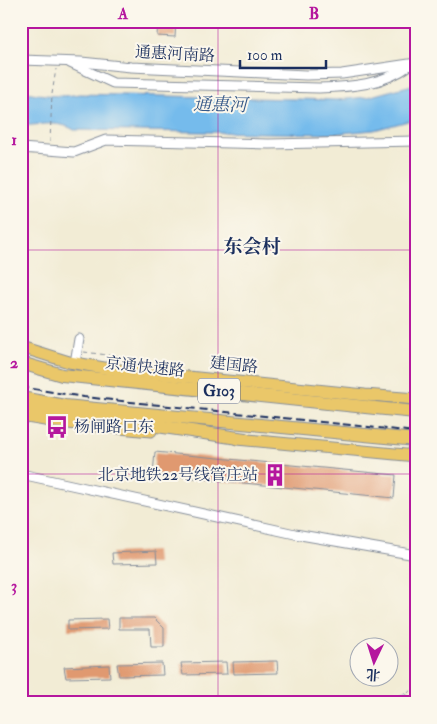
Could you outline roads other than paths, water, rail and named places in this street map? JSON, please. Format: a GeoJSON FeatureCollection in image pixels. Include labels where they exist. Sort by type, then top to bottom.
{"type":"FeatureCollection","features":[{"type":"Feature","properties":{"kind":"highway","name":"京通快速路"},"geometry":{"type":"LineString","coordinates":[[21,363],[62,375],[416,411]]}},
{"type":"Feature","properties":{"kind":"highway"},"geometry":{"type":"LineString","coordinates":[[21,368],[62,375]]}},
{"type":"Feature","properties":{"kind":"highway","name":"G103"},"geometry":{"type":"LineString","coordinates":[[21,398],[65,406],[416,440]]}},
{"type":"Feature","properties":{"kind":"highway"},"geometry":{"type":"LineString","coordinates":[[21,402],[65,406]]}},
{"type":"Feature","properties":{"kind":"highway"},"geometry":{"type":"LineString","coordinates":[[21,410],[130,422],[245,439]]}},
{"type":"Feature","properties":{"kind":"main road","name":"建国路"},"geometry":{"type":"LineString","coordinates":[[21,347],[75,363],[158,374],[416,399]]}},
{"type":"Feature","properties":{"kind":"main road"},"geometry":{"type":"LineString","coordinates":[[21,416],[57,422],[414,456]]}},
{"type":"Feature","properties":{"kind":"street","name":"通惠河南路"},"geometry":{"type":"LineString","coordinates":[[21,60],[306,75],[342,74],[414,63]]}},
{"type":"Feature","properties":{"kind":"street"},"geometry":{"type":"LineString","coordinates":[[62,61],[113,83],[319,88],[344,88],[375,82],[400,73],[414,63]]}},
{"type":"Feature","properties":{"kind":"street"},"geometry":{"type":"LineString","coordinates":[[21,148],[74,152],[106,140],[269,144],[416,141]]}},
{"type":"Feature","properties":{"kind":"street"},"geometry":{"type":"LineString","coordinates":[[75,363],[79,339]]}},
{"type":"Feature","properties":{"kind":"street"},"geometry":{"type":"LineString","coordinates":[[414,456],[416,411]]}},
{"type":"Feature","properties":{"kind":"street"},"geometry":{"type":"LineString","coordinates":[[21,474],[295,534],[416,555]]}},
{"type":"Feature","properties":{"kind":"water","name":"通惠河"},"geometry":{"type":"Polygon","coordinates":[[[416,84],[416,119],[374,130],[332,134],[74,130],[55,124],[21,126],[21,91],[58,96],[79,94],[336,100],[367,97],[416,84]]]}},
{"type":"Feature","properties":{"kind":"railway"},"geometry":{"type":"LineString","coordinates":[[21,387],[84,397],[416,432]]}},
{"type":"Feature","properties":{"kind":"place","name":"杨闸路口东"},"geometry":{"type":"Point","coordinates":[57,427]}},
{"type":"Feature","properties":{"kind":"place","name":"北京地铁22号线管庄站"},"geometry":{"type":"Point","coordinates":[275,475]}},
{"type":"Feature","properties":{"kind":"district","name":"东会村"},"geometry":{"type":"Point","coordinates":[252,247]}}]}
